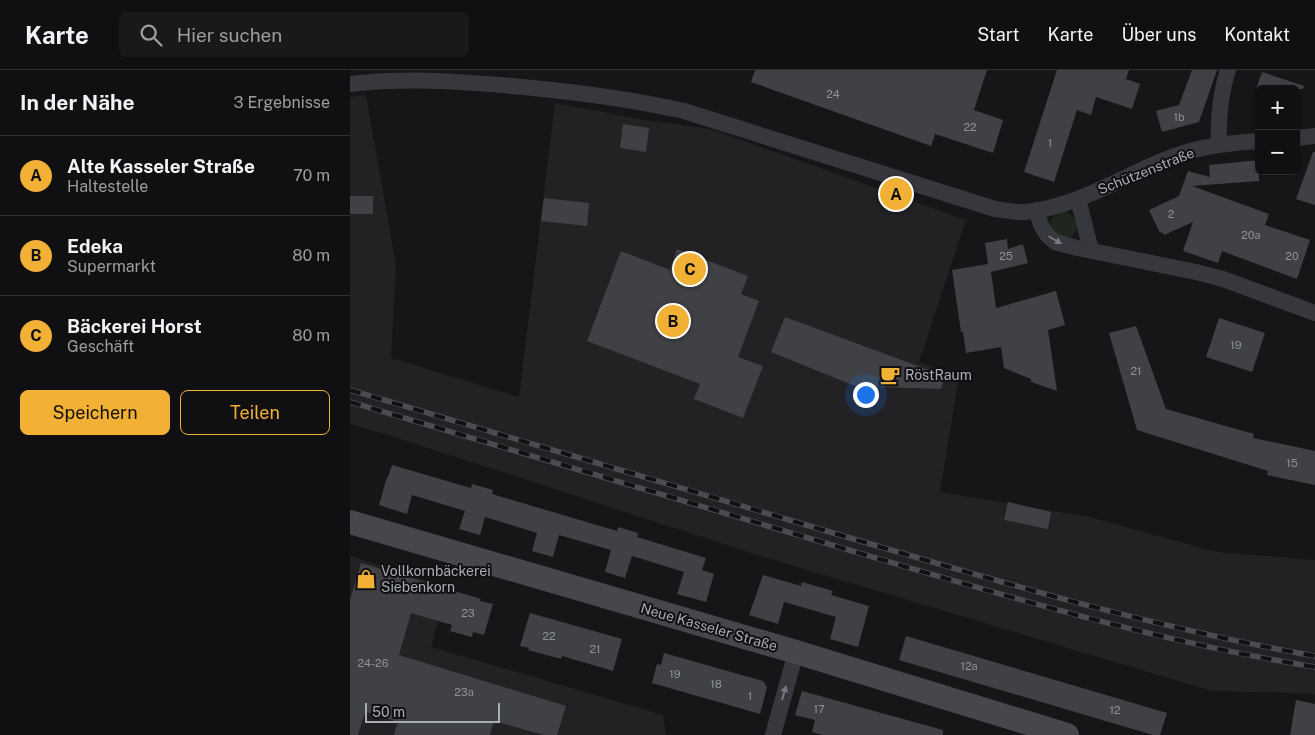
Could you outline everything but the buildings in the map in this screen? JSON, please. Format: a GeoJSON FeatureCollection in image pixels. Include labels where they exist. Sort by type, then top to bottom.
{"type":"FeatureCollection","features":[{"type":"Feature","properties":{"kind":"main road","name":"Neue Kasseler Straße"},"geometry":{"type":"LineString","coordinates":[[350,522],[796,652],[1067,735]]}},
{"type":"Feature","properties":{"kind":"street"},"geometry":{"type":"LineString","coordinates":[[1219,144],[1218,120],[1220,100],[1228,70]]}},
{"type":"Feature","properties":{"kind":"street","name":"Schützenstraße"},"geometry":{"type":"LineString","coordinates":[[350,84],[398,80],[455,81],[634,100],[684,111],[995,209],[1024,212],[1050,208],[1078,199],[1172,157],[1219,144],[1255,141]]}},
{"type":"Feature","properties":{"kind":"street"},"geometry":{"type":"LineString","coordinates":[[1300,138],[1315,136]]}},
{"type":"Feature","properties":{"kind":"street"},"geometry":{"type":"LineString","coordinates":[[1078,199],[1091,250]]}},
{"type":"Feature","properties":{"kind":"street"},"geometry":{"type":"LineString","coordinates":[[1036,210],[1041,225],[1047,235],[1055,242],[1174,266],[1214,277],[1315,313]]}},
{"type":"Feature","properties":{"kind":"street"},"geometry":{"type":"LineString","coordinates":[[772,735],[796,652]]}},
{"type":"Feature","properties":{"kind":"shaded area"},"geometry":{"type":"Polygon","coordinates":[[[366,95],[396,266],[391,358],[519,397],[555,103],[644,120],[711,129],[966,220],[919,362],[959,376],[940,492],[1089,517],[1216,552],[1315,560],[1315,695],[1212,691],[760,556],[350,424],[350,97],[366,95]]]}},
{"type":"Feature","properties":{"kind":"shaded area"},"geometry":{"type":"Polygon","coordinates":[[[1063,211],[1073,217],[1077,229],[1071,237],[1063,239],[1050,227],[1053,217],[1063,211]]]}},
{"type":"Feature","properties":{"kind":"shaded area"},"geometry":{"type":"Polygon","coordinates":[[[350,556],[448,587],[431,647],[663,715],[666,735],[350,735],[350,556]]]}},
{"type":"Feature","properties":{"kind":"railway"},"geometry":{"type":"LineString","coordinates":[[350,390],[1062,599],[1188,630],[1315,656]]}},
{"type":"Feature","properties":{"kind":"railway"},"geometry":{"type":"LineString","coordinates":[[350,402],[1018,599],[1195,644],[1315,667]]}},
{"type":"Feature","properties":{"kind":"place","name":"Alte Kasseler Straße"},"geometry":{"type":"Point","coordinates":[896,194]}},
{"type":"Feature","properties":{"kind":"place","name":"Bäckerei Horst"},"geometry":{"type":"Point","coordinates":[690,269]}},
{"type":"Feature","properties":{"kind":"place","name":"Edeka"},"geometry":{"type":"Point","coordinates":[673,321]}},
{"type":"Feature","properties":{"kind":"place","name":"RöstRaum"},"geometry":{"type":"Point","coordinates":[890,375]}},
{"type":"Feature","properties":{"kind":"place","name":"Vollkornbäckerei Siebenkorn"},"geometry":{"type":"Point","coordinates":[366,579]}}]}
